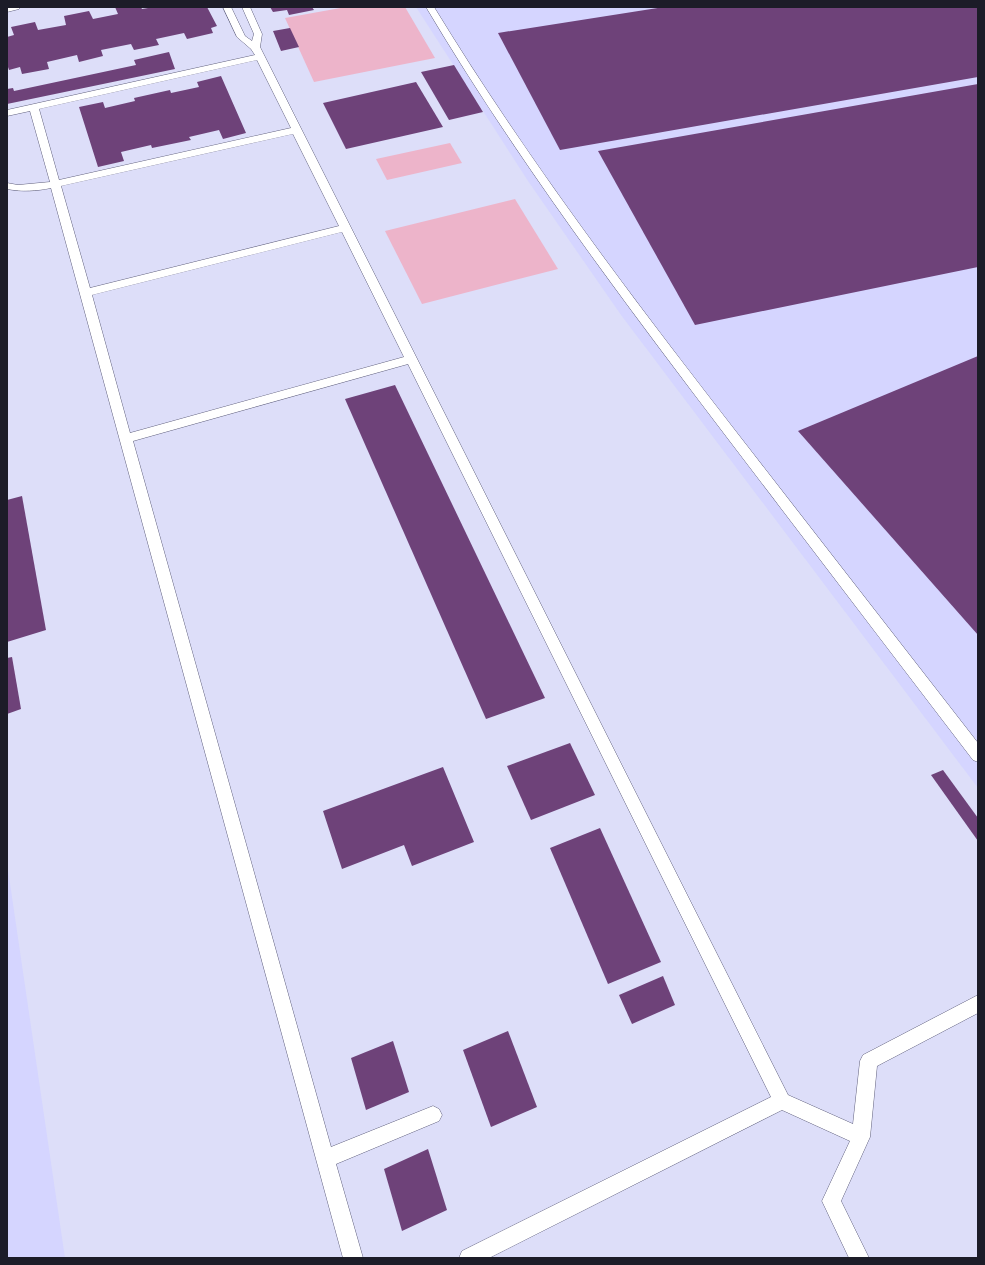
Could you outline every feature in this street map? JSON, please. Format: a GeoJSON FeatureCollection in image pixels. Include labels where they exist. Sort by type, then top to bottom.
{"type":"FeatureCollection","features":[{"type":"Feature","properties":{"kind":"lane"},"geometry":{"type":"LineString","coordinates":[[7,9],[16,7]]}},
{"type":"Feature","properties":{"kind":"lane"},"geometry":{"type":"LineString","coordinates":[[227,7],[241,37],[258,52],[782,1101],[861,1137]]}},
{"type":"Feature","properties":{"kind":"lane"},"geometry":{"type":"LineString","coordinates":[[246,7],[258,34],[258,52]]}},
{"type":"Feature","properties":{"kind":"lane"},"geometry":{"type":"LineString","coordinates":[[430,7],[468,70],[514,140],[566,214],[678,365],[978,755]]}},
{"type":"Feature","properties":{"kind":"lane"},"geometry":{"type":"LineString","coordinates":[[7,113],[258,52]]}},
{"type":"Feature","properties":{"kind":"lane"},"geometry":{"type":"LineString","coordinates":[[34,107],[352,1258]]}},
{"type":"Feature","properties":{"kind":"lane"},"geometry":{"type":"LineString","coordinates":[[7,186],[29,189],[55,184],[297,130]]}},
{"type":"Feature","properties":{"kind":"lane"},"geometry":{"type":"LineString","coordinates":[[85,293],[346,228]]}},
{"type":"Feature","properties":{"kind":"lane"},"geometry":{"type":"LineString","coordinates":[[125,439],[412,359]]}},
{"type":"Feature","properties":{"kind":"lane"},"geometry":{"type":"LineString","coordinates":[[859,1258],[831,1201],[861,1137],[869,1061],[978,1004]]}},
{"type":"Feature","properties":{"kind":"lane"},"geometry":{"type":"LineString","coordinates":[[469,1258],[782,1101]]}},
{"type":"Feature","properties":{"kind":"lane"},"geometry":{"type":"LineString","coordinates":[[325,1159],[433,1115]]}},
{"type":"Feature","properties":{"kind":"shaded area"},"geometry":{"type":"Polygon","coordinates":[[[346,7],[405,7],[435,58],[314,82],[285,18],[346,7]]]}},
{"type":"Feature","properties":{"kind":"shaded area"},"geometry":{"type":"Polygon","coordinates":[[[416,7],[978,7],[978,788],[621,315],[528,181],[416,7]]]}},
{"type":"Feature","properties":{"kind":"shaded area"},"geometry":{"type":"Polygon","coordinates":[[[450,143],[462,163],[387,180],[376,159],[450,143]]]}},
{"type":"Feature","properties":{"kind":"shaded area"},"geometry":{"type":"Polygon","coordinates":[[[515,199],[558,269],[422,304],[385,231],[515,199]]]}},
{"type":"Feature","properties":{"kind":"shaded area"},"geometry":{"type":"Polygon","coordinates":[[[7,863],[65,1258],[7,1258],[7,863]]]}},
{"type":"Feature","properties":{"kind":"building"},"geometry":{"type":"Polygon","coordinates":[[[115,7],[141,7],[142,9],[154,7],[207,7],[217,26],[211,28],[213,33],[187,39],[184,33],[156,39],[159,45],[134,50],[131,44],[101,50],[103,56],[79,62],[77,55],[47,62],[49,69],[22,74],[20,67],[9,70],[7,64],[7,37],[14,35],[11,27],[35,22],[38,30],[66,25],[64,16],[89,11],[93,19],[118,14],[115,7]]]}},
{"type":"Feature","properties":{"kind":"building"},"geometry":{"type":"Polygon","coordinates":[[[270,7],[312,7],[314,10],[289,15],[287,10],[273,12],[270,7]]]}},
{"type":"Feature","properties":{"kind":"building"},"geometry":{"type":"Polygon","coordinates":[[[664,7],[978,7],[978,77],[560,150],[498,33],[664,7]]]}},
{"type":"Feature","properties":{"kind":"building"},"geometry":{"type":"Polygon","coordinates":[[[290,28],[299,47],[281,51],[273,31],[290,28]]]}},
{"type":"Feature","properties":{"kind":"building"},"geometry":{"type":"Polygon","coordinates":[[[169,52],[175,69],[7,104],[7,89],[13,88],[14,91],[136,65],[134,60],[169,52]]]}},
{"type":"Feature","properties":{"kind":"building"},"geometry":{"type":"Polygon","coordinates":[[[454,65],[483,112],[449,120],[421,72],[454,65]]]}},
{"type":"Feature","properties":{"kind":"building"},"geometry":{"type":"Polygon","coordinates":[[[221,76],[246,133],[223,139],[219,130],[189,137],[191,140],[152,148],[151,145],[121,152],[124,161],[98,167],[79,107],[103,102],[105,108],[135,101],[134,98],[170,90],[171,93],[199,87],[197,82],[221,76]]]}},
{"type":"Feature","properties":{"kind":"building"},"geometry":{"type":"Polygon","coordinates":[[[416,82],[443,127],[346,149],[323,103],[416,82]]]}},
{"type":"Feature","properties":{"kind":"building"},"geometry":{"type":"Polygon","coordinates":[[[978,84],[978,267],[695,325],[598,151],[978,84]]]}},
{"type":"Feature","properties":{"kind":"building"},"geometry":{"type":"Polygon","coordinates":[[[978,356],[978,635],[798,431],[978,356]]]}},
{"type":"Feature","properties":{"kind":"building"},"geometry":{"type":"Polygon","coordinates":[[[395,385],[545,698],[486,719],[345,399],[395,385]]]}},
{"type":"Feature","properties":{"kind":"building"},"geometry":{"type":"Polygon","coordinates":[[[22,496],[46,630],[7,642],[7,500],[22,496]]]}},
{"type":"Feature","properties":{"kind":"building"},"geometry":{"type":"Polygon","coordinates":[[[12,657],[21,709],[7,714],[7,658],[12,657]]]}},
{"type":"Feature","properties":{"kind":"building"},"geometry":{"type":"Polygon","coordinates":[[[570,743],[595,795],[531,820],[507,766],[570,743]]]}},
{"type":"Feature","properties":{"kind":"building"},"geometry":{"type":"Polygon","coordinates":[[[443,767],[474,842],[412,866],[404,845],[342,869],[323,811],[443,767]]]}},
{"type":"Feature","properties":{"kind":"building"},"geometry":{"type":"Polygon","coordinates":[[[943,770],[978,818],[978,841],[931,775],[943,770]]]}},
{"type":"Feature","properties":{"kind":"building"},"geometry":{"type":"Polygon","coordinates":[[[600,828],[661,962],[608,984],[550,848],[600,828]]]}},
{"type":"Feature","properties":{"kind":"building"},"geometry":{"type":"Polygon","coordinates":[[[663,976],[675,1005],[632,1024],[619,995],[663,976]]]}},
{"type":"Feature","properties":{"kind":"building"},"geometry":{"type":"Polygon","coordinates":[[[508,1031],[537,1107],[491,1127],[463,1050],[508,1031]]]}},
{"type":"Feature","properties":{"kind":"building"},"geometry":{"type":"Polygon","coordinates":[[[393,1041],[409,1092],[366,1110],[351,1058],[393,1041]]]}},
{"type":"Feature","properties":{"kind":"building"},"geometry":{"type":"Polygon","coordinates":[[[428,1149],[447,1210],[402,1231],[384,1169],[428,1149]]]}}]}
